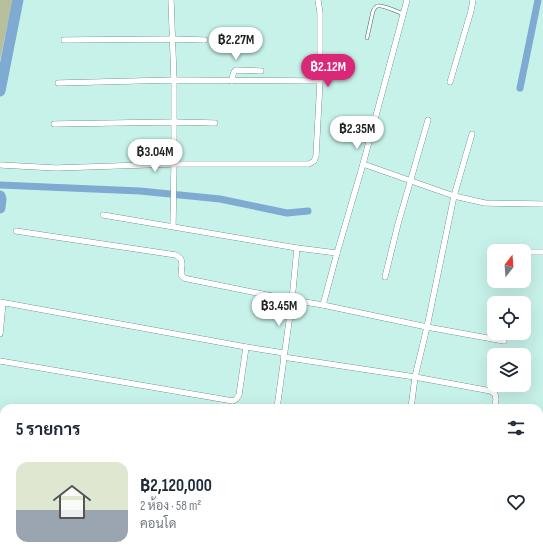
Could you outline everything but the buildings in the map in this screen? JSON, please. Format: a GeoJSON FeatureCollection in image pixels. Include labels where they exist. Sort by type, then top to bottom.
{"type":"FeatureCollection","features":[{"type":"Feature","properties":{"kind":"street"},"geometry":{"type":"LineString","coordinates":[[171,0],[174,80],[173,226]]}},
{"type":"Feature","properties":{"kind":"street"},"geometry":{"type":"LineString","coordinates":[[1,165],[56,168],[174,164],[309,164],[314,161],[316,156],[320,81],[320,13],[318,0]]}},
{"type":"Feature","properties":{"kind":"street"},"geometry":{"type":"LineString","coordinates":[[323,305],[407,0]]}},
{"type":"Feature","properties":{"kind":"street"},"geometry":{"type":"LineString","coordinates":[[450,82],[467,26],[473,0]]}},
{"type":"Feature","properties":{"kind":"street"},"geometry":{"type":"LineString","coordinates":[[64,40],[205,40]]}},
{"type":"Feature","properties":{"kind":"street"},"geometry":{"type":"LineString","coordinates":[[232,80],[234,71],[236,70],[261,71]]}},
{"type":"Feature","properties":{"kind":"street"},"geometry":{"type":"LineString","coordinates":[[58,83],[174,80],[320,81]]}},
{"type":"Feature","properties":{"kind":"street"},"geometry":{"type":"LineString","coordinates":[[385,277],[410,180],[428,120]]}},
{"type":"Feature","properties":{"kind":"street"},"geometry":{"type":"LineString","coordinates":[[54,124],[174,122],[214,123]]}},
{"type":"Feature","properties":{"kind":"street"},"geometry":{"type":"LineString","coordinates":[[411,404],[415,377],[454,196],[472,134]]}},
{"type":"Feature","properties":{"kind":"street"},"geometry":{"type":"LineString","coordinates":[[363,164],[454,196],[486,203],[543,204]]}},
{"type":"Feature","properties":{"kind":"street"},"geometry":{"type":"LineString","coordinates":[[103,215],[297,248],[337,253]]}},
{"type":"Feature","properties":{"kind":"street"},"geometry":{"type":"LineString","coordinates":[[16,231],[176,255],[181,259],[182,275],[184,278],[504,341]]}},
{"type":"Feature","properties":{"kind":"street"},"geometry":{"type":"LineString","coordinates":[[278,404],[292,300],[297,248]]}},
{"type":"Feature","properties":{"kind":"street"},"geometry":{"type":"LineString","coordinates":[[531,252],[543,252]]}},
{"type":"Feature","properties":{"kind":"street"},"geometry":{"type":"LineString","coordinates":[[0,334],[2,302],[284,355],[491,391],[495,394],[495,404]]}},
{"type":"Feature","properties":{"kind":"street"},"geometry":{"type":"LineString","coordinates":[[0,361],[233,401],[239,395],[246,347]]}},
{"type":"Feature","properties":{"kind":"lane"},"geometry":{"type":"LineString","coordinates":[[368,38],[373,11],[377,6],[382,5],[403,14]]}},
{"type":"Feature","properties":{"kind":"green space"},"geometry":{"type":"Polygon","coordinates":[[[0,0],[13,0],[0,60],[0,0]]]}},
{"type":"Feature","properties":{"kind":"waterway"},"geometry":{"type":"LineString","coordinates":[[0,91],[18,0]]}},
{"type":"Feature","properties":{"kind":"waterway"},"geometry":{"type":"LineString","coordinates":[[520,88],[538,0]]}},
{"type":"Feature","properties":{"kind":"waterway"},"geometry":{"type":"LineString","coordinates":[[0,185],[140,191],[220,199],[287,213],[308,211]]}},
{"type":"Feature","properties":{"kind":"waterway"},"geometry":{"type":"LineString","coordinates":[[0,196],[0,208]]}}]}
